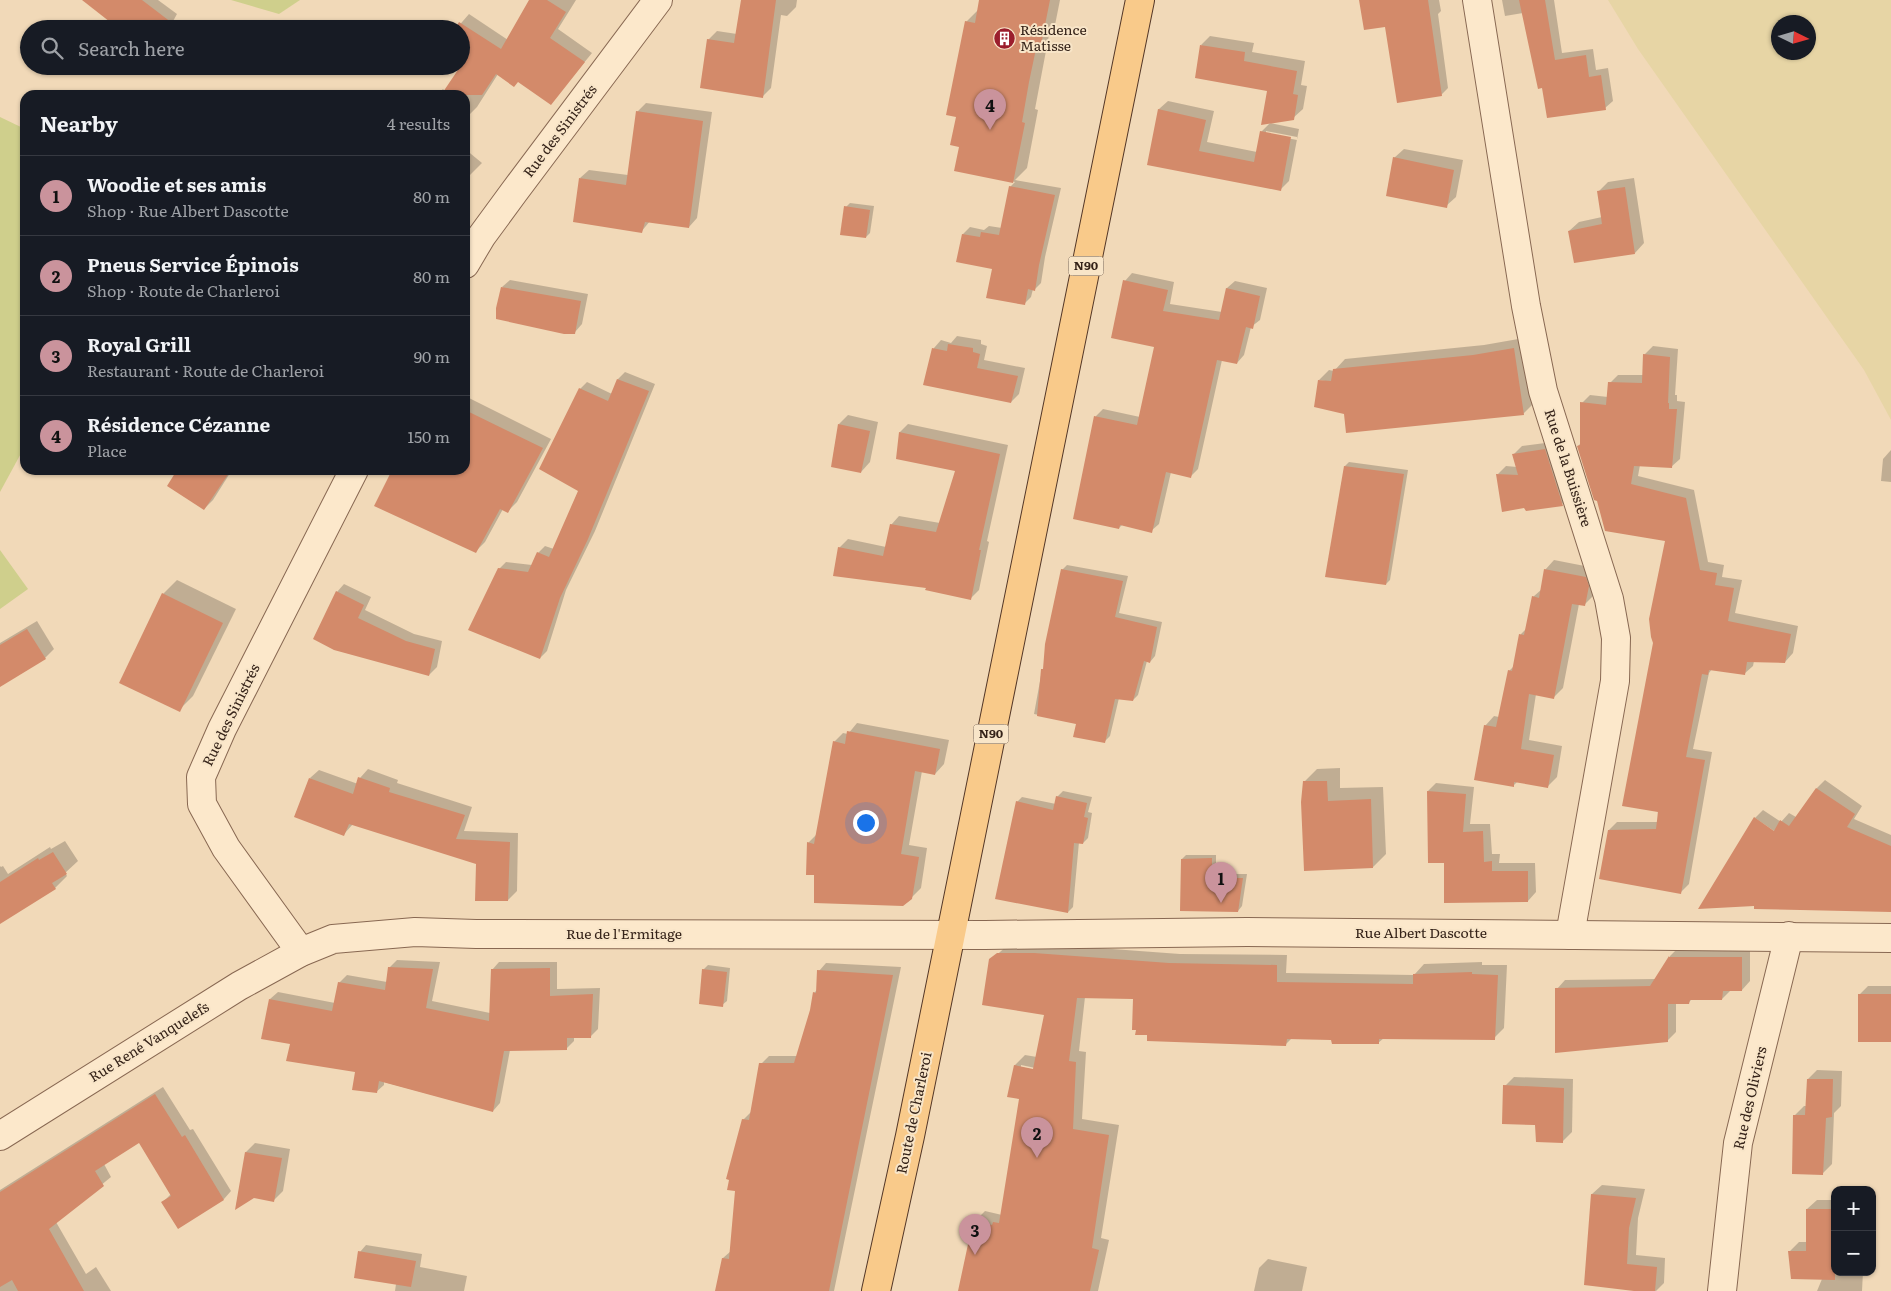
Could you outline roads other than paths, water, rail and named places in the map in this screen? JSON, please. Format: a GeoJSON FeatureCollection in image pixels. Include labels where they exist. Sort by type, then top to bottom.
{"type":"FeatureCollection","features":[{"type":"Feature","properties":{"kind":"main road","name":"N90"},"geometry":{"type":"LineString","coordinates":[[950,935],[1140,0]]}},
{"type":"Feature","properties":{"kind":"main road","name":"Route de Charleroi"},"geometry":{"type":"LineString","coordinates":[[876,1291],[908,1145],[950,935]]}},
{"type":"Feature","properties":{"kind":"street","name":"Rue des Sinistrés"},"geometry":{"type":"LineString","coordinates":[[470,256],[503,207],[658,0]]}},
{"type":"Feature","properties":{"kind":"street","name":"Rue de la Buissière"},"geometry":{"type":"LineString","coordinates":[[1477,0],[1526,306],[1543,391],[1609,599],[1616,638],[1614,681],[1570,935]]}},
{"type":"Feature","properties":{"kind":"street","name":"Rue des Sinistrés"},"geometry":{"type":"LineString","coordinates":[[301,952],[226,848],[202,804],[201,777],[222,729],[351,475]]}},
{"type":"Feature","properties":{"kind":"street","name":"Rue de l'Ermitage"},"geometry":{"type":"LineString","coordinates":[[301,952],[333,939],[415,932],[488,934],[950,935]]}},
{"type":"Feature","properties":{"kind":"street","name":"Rue Albert Dascotte"},"geometry":{"type":"LineString","coordinates":[[950,935],[1247,932],[1891,938]]}},
{"type":"Feature","properties":{"kind":"street","name":"Rue des Oliviers"},"geometry":{"type":"LineString","coordinates":[[1722,1291],[1738,1143],[1788,936]]}},
{"type":"Feature","properties":{"kind":"street","name":"Rue René Vanquelefs"},"geometry":{"type":"LineString","coordinates":[[0,1136],[239,986],[301,952]]}},
{"type":"Feature","properties":{"kind":"place","name":"Résidence Matisse"},"geometry":{"type":"Point","coordinates":[1004,38]}},
{"type":"Feature","properties":{"kind":"place","name":"Résidence Cézanne"},"geometry":{"type":"Point","coordinates":[990,130]}},
{"type":"Feature","properties":{"kind":"place","name":"Woodie et ses amis"},"geometry":{"type":"Point","coordinates":[1221,903]}},
{"type":"Feature","properties":{"kind":"place","name":"Pneus Service Épinois"},"geometry":{"type":"Point","coordinates":[1037,1158]}},
{"type":"Feature","properties":{"kind":"place","name":"Royal Grill"},"geometry":{"type":"Point","coordinates":[975,1255]}}]}
